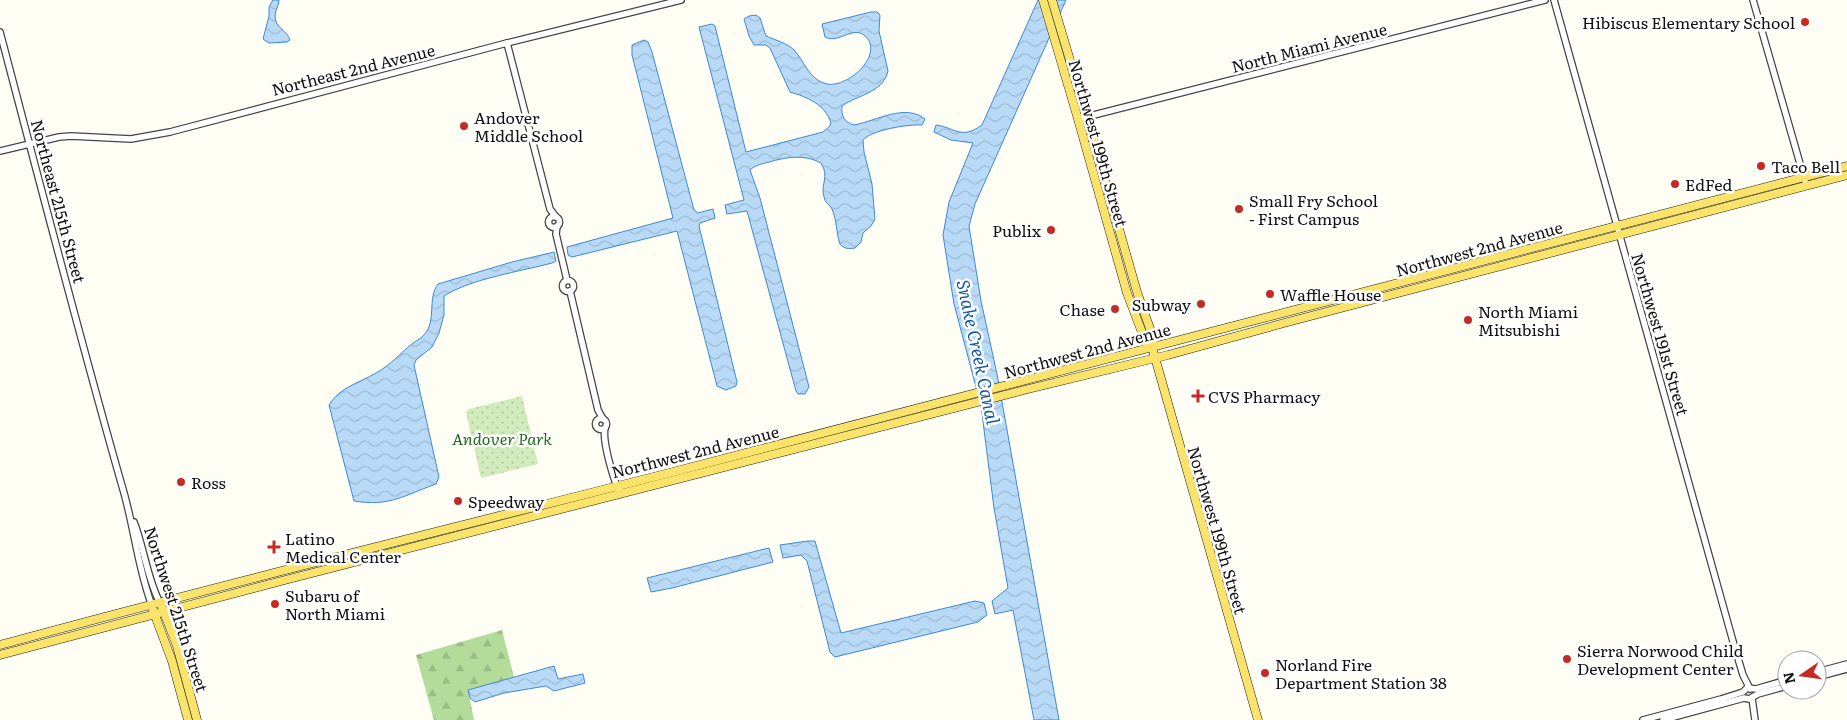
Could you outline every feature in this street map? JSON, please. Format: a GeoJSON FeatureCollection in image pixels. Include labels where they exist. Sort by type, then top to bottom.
{"type":"FeatureCollection","features":[{"type":"Feature","properties":{"kind":"main road","name":"Northwest 199th Street"},"geometry":{"type":"LineString","coordinates":[[1043,0],[1127,293],[1146,343],[1152,347]]}},
{"type":"Feature","properties":{"kind":"main road","name":"Northwest 199th Street"},"geometry":{"type":"LineString","coordinates":[[1052,0],[1137,292],[1154,340],[1152,347],[1155,358],[1258,720]]}},
{"type":"Feature","properties":{"kind":"main road","name":"Northwest 2nd Avenue"},"geometry":{"type":"LineString","coordinates":[[0,645],[151,603],[978,393],[1847,166]]}},
{"type":"Feature","properties":{"kind":"main road","name":"Northwest 2nd Avenue"},"geometry":{"type":"LineString","coordinates":[[0,655],[1001,396],[1155,358],[1847,175]]}},
{"type":"Feature","properties":{"kind":"main road","name":"Northwest 215th Street"},"geometry":{"type":"LineString","coordinates":[[159,601],[177,646],[197,720]]}},
{"type":"Feature","properties":{"kind":"main road","name":"Northwest 215th Street"},"geometry":{"type":"LineString","coordinates":[[151,603],[172,661],[188,720]]}},
{"type":"Feature","properties":{"kind":"main road"},"geometry":{"type":"LineString","coordinates":[[185,710],[194,707]]}},
{"type":"Feature","properties":{"kind":"street","name":"Northeast 2nd Avenue"},"geometry":{"type":"LineString","coordinates":[[0,151],[29,143],[71,136],[130,139],[170,132],[507,43],[681,0]]}},
{"type":"Feature","properties":{"kind":"street","name":"North Miami Avenue"},"geometry":{"type":"LineString","coordinates":[[1078,119],[1545,0]]}},
{"type":"Feature","properties":{"kind":"street","name":"Northwest 191st Street"},"geometry":{"type":"LineString","coordinates":[[1554,0],[1755,720]]}},
{"type":"Feature","properties":{"kind":"street"},"geometry":{"type":"LineString","coordinates":[[1753,0],[1807,186]]}},
{"type":"Feature","properties":{"kind":"street","name":"Northeast 215th Street"},"geometry":{"type":"LineString","coordinates":[[0,32],[92,377]]}},
{"type":"Feature","properties":{"kind":"street"},"geometry":{"type":"LineString","coordinates":[[507,43],[550,209],[553,218],[559,221],[554,227]]}},
{"type":"Feature","properties":{"kind":"street"},"geometry":{"type":"LineString","coordinates":[[553,218],[548,223],[554,227],[556,234],[567,280],[563,287],[570,291],[600,420]]}},
{"type":"Feature","properties":{"kind":"street","name":"Northwest 215th Street"},"geometry":{"type":"LineString","coordinates":[[92,377],[129,508],[139,563],[151,603]]}},
{"type":"Feature","properties":{"kind":"street"},"geometry":{"type":"LineString","coordinates":[[600,420],[607,423],[602,429]]}},
{"type":"Feature","properties":{"kind":"street"},"geometry":{"type":"LineString","coordinates":[[600,420],[596,425],[602,429],[618,495]]}},
{"type":"Feature","properties":{"kind":"street","name":"Northwest 215th Street"},"geometry":{"type":"LineString","coordinates":[[129,508],[141,538],[154,591],[159,601]]}},
{"type":"Feature","properties":{"kind":"street"},"geometry":{"type":"LineString","coordinates":[[1827,669],[1847,664]]}},
{"type":"Feature","properties":{"kind":"street"},"geometry":{"type":"LineString","coordinates":[[1827,675],[1847,669]]}},
{"type":"Feature","properties":{"kind":"street"},"geometry":{"type":"LineString","coordinates":[[1663,720],[1777,684]]}},
{"type":"Feature","properties":{"kind":"street"},"geometry":{"type":"LineString","coordinates":[[1643,720],[1777,688]]}},
{"type":"Feature","properties":{"kind":"green space","name":"Andover Park"},"geometry":{"type":"Polygon","coordinates":[[[522,396],[538,464],[481,478],[466,412],[469,409],[522,396]]]}},
{"type":"Feature","properties":{"kind":"green space"},"geometry":{"type":"Polygon","coordinates":[[[502,630],[514,677],[468,690],[474,720],[434,720],[416,655],[502,630]]]}},
{"type":"Feature","properties":{"kind":"water"},"geometry":{"type":"Polygon","coordinates":[[[273,0],[279,0],[275,14],[276,20],[290,40],[287,42],[269,43],[263,39],[269,16],[269,7],[273,0]]]}},
{"type":"Feature","properties":{"kind":"water","name":"Snake Creek Canal"},"geometry":{"type":"Polygon","coordinates":[[[1038,0],[1066,0],[975,204],[969,226],[981,301],[997,374],[1059,720],[1034,720],[1013,610],[995,614],[992,601],[1008,588],[994,508],[981,406],[954,304],[943,235],[949,202],[973,143],[951,140],[934,132],[936,125],[959,132],[969,132],[982,125],[1038,0]]]}},
{"type":"Feature","properties":{"kind":"water"},"geometry":{"type":"Polygon","coordinates":[[[877,12],[880,15],[879,31],[888,71],[881,84],[875,89],[842,106],[844,118],[854,125],[900,113],[909,113],[925,119],[922,125],[900,127],[874,133],[863,140],[872,184],[875,219],[871,226],[863,233],[861,242],[855,248],[845,248],[840,244],[834,213],[824,197],[825,172],[821,163],[802,157],[789,158],[761,164],[750,170],[760,198],[809,387],[805,394],[798,394],[747,211],[727,214],[725,205],[744,200],[699,27],[712,24],[715,26],[746,152],[823,132],[831,123],[828,116],[815,102],[790,92],[770,48],[766,45],[754,45],[744,19],[756,15],[760,18],[766,36],[794,50],[816,79],[827,84],[836,84],[845,81],[862,68],[871,51],[870,42],[864,35],[855,32],[830,39],[825,37],[822,24],[877,12]]]}},
{"type":"Feature","properties":{"kind":"water"},"geometry":{"type":"Polygon","coordinates":[[[644,40],[648,42],[652,52],[694,210],[698,213],[713,209],[715,218],[700,223],[699,226],[737,382],[736,386],[726,390],[717,386],[677,231],[572,257],[568,255],[567,247],[673,218],[632,55],[632,45],[644,40]]]}},
{"type":"Feature","properties":{"kind":"water"},"geometry":{"type":"Polygon","coordinates":[[[554,252],[556,261],[552,263],[482,280],[444,296],[444,315],[439,333],[432,347],[416,360],[414,365],[439,477],[436,484],[388,501],[354,501],[329,405],[333,399],[350,386],[382,370],[423,336],[430,323],[433,296],[438,284],[512,262],[554,252]]]}},
{"type":"Feature","properties":{"kind":"water"},"geometry":{"type":"Polygon","coordinates":[[[815,541],[841,633],[975,601],[984,603],[987,615],[978,622],[835,657],[830,652],[807,561],[801,555],[783,558],[780,545],[815,541]]]}},
{"type":"Feature","properties":{"kind":"water"},"geometry":{"type":"Polygon","coordinates":[[[769,548],[773,562],[651,592],[647,578],[769,548]]]}},
{"type":"Feature","properties":{"kind":"water"},"geometry":{"type":"Polygon","coordinates":[[[554,666],[558,679],[583,674],[585,683],[554,691],[546,686],[504,693],[475,702],[470,698],[468,690],[554,666]]]}},
{"type":"Feature","properties":{"kind":"place","name":"Hibiscus Elementary School"},"geometry":{"type":"Point","coordinates":[1805,22]}},
{"type":"Feature","properties":{"kind":"place","name":"Andover Middle School"},"geometry":{"type":"Point","coordinates":[464,126]}},
{"type":"Feature","properties":{"kind":"place","name":"Taco Bell"},"geometry":{"type":"Point","coordinates":[1761,166]}},
{"type":"Feature","properties":{"kind":"place","name":"EdFed"},"geometry":{"type":"Point","coordinates":[1675,184]}},
{"type":"Feature","properties":{"kind":"place","name":"Small Fry School - First Campus"},"geometry":{"type":"Point","coordinates":[1239,209]}},
{"type":"Feature","properties":{"kind":"place","name":"Publix"},"geometry":{"type":"Point","coordinates":[1051,230]}},
{"type":"Feature","properties":{"kind":"place","name":"Waffle House"},"geometry":{"type":"Point","coordinates":[1270,294]}},
{"type":"Feature","properties":{"kind":"place","name":"Subway"},"geometry":{"type":"Point","coordinates":[1201,304]}},
{"type":"Feature","properties":{"kind":"place","name":"Chase"},"geometry":{"type":"Point","coordinates":[1115,309]}},
{"type":"Feature","properties":{"kind":"place","name":"North Miami Mitsubishi"},"geometry":{"type":"Point","coordinates":[1468,320]}},
{"type":"Feature","properties":{"kind":"place","name":"CVS Pharmacy"},"geometry":{"type":"Point","coordinates":[1198,396]}},
{"type":"Feature","properties":{"kind":"place","name":"Ross"},"geometry":{"type":"Point","coordinates":[181,482]}},
{"type":"Feature","properties":{"kind":"place","name":"Speedway"},"geometry":{"type":"Point","coordinates":[458,501]}},
{"type":"Feature","properties":{"kind":"place","name":"Latino Medical Center"},"geometry":{"type":"Point","coordinates":[274,547]}},
{"type":"Feature","properties":{"kind":"place","name":"Subaru of North Miami"},"geometry":{"type":"Point","coordinates":[275,604]}},
{"type":"Feature","properties":{"kind":"place","name":"Sierra Norwood Child Development Center"},"geometry":{"type":"Point","coordinates":[1567,659]}},
{"type":"Feature","properties":{"kind":"place","name":"Norland Fire Department Station 38"},"geometry":{"type":"Point","coordinates":[1265,673]}}]}
